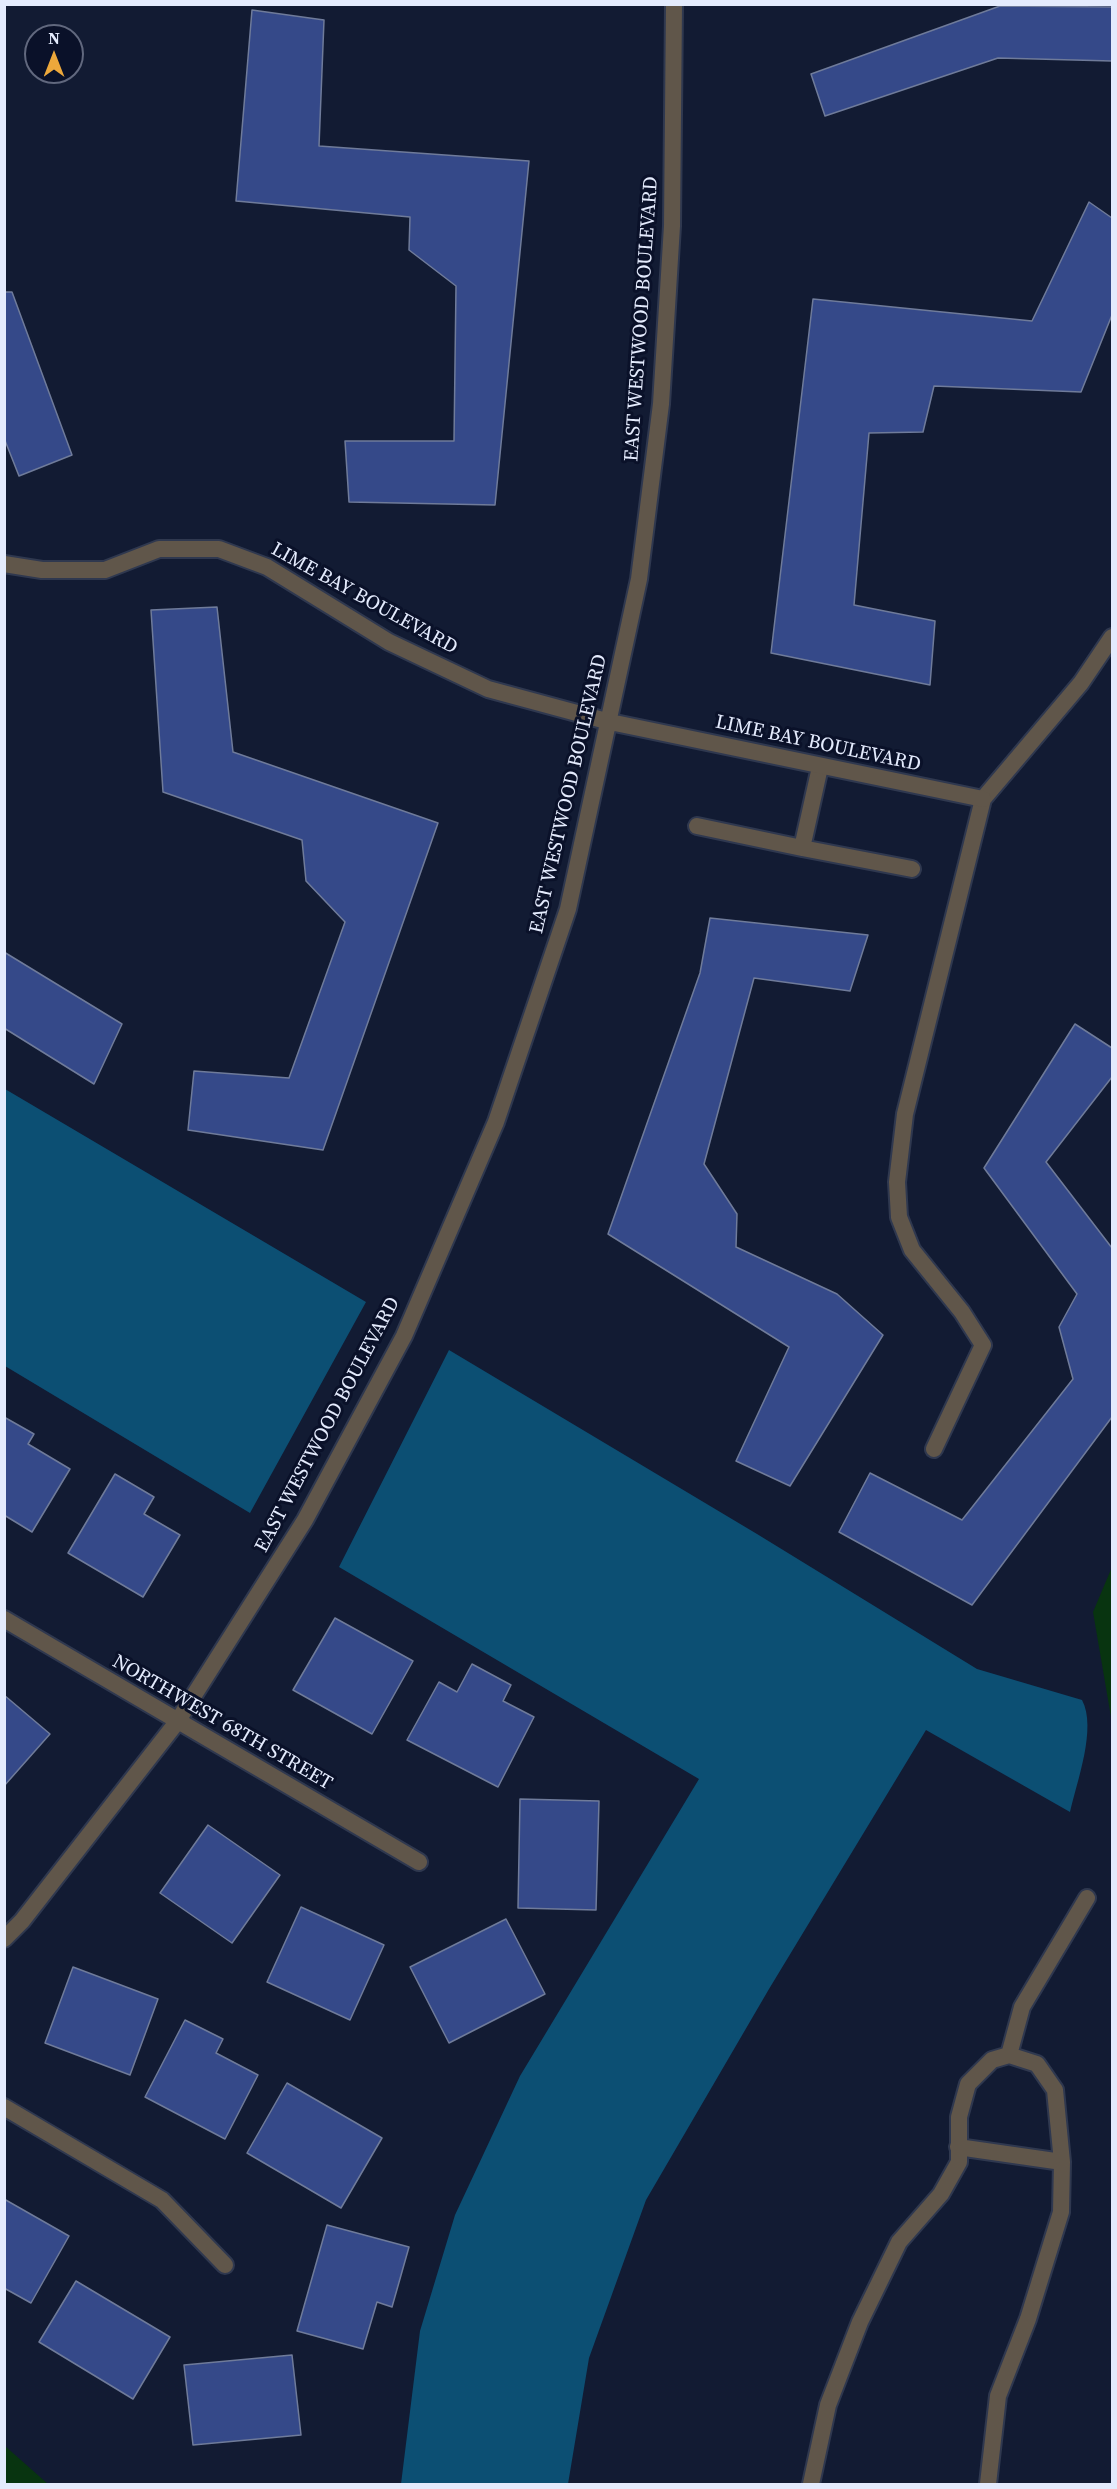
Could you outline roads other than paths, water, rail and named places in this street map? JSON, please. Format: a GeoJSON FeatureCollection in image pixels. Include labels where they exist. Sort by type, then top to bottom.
{"type":"FeatureCollection","features":[{"type":"Feature","properties":{"kind":"street","name":"EAST WESTWOOD BOULEVARD"},"geometry":{"type":"LineString","coordinates":[[4,1939],[22,1921],[177,1722],[305,1520],[409,1326],[496,1122],[568,909],[639,579],[661,404],[672,226],[674,4]]}},
{"type":"Feature","properties":{"kind":"street","name":"LIME BAY BOULEVARD"},"geometry":{"type":"LineString","coordinates":[[4,564],[42,570],[105,570],[159,549],[219,549],[267,567],[389,642],[488,689],[610,722],[983,799]]}},
{"type":"Feature","properties":{"kind":"street"},"geometry":{"type":"LineString","coordinates":[[934,1449],[983,1345],[962,1312],[912,1250],[899,1217],[897,1182],[905,1114],[983,799],[1081,683],[1113,637]]}},
{"type":"Feature","properties":{"kind":"street"},"geometry":{"type":"LineString","coordinates":[[802,848],[820,767]]}},
{"type":"Feature","properties":{"kind":"street"},"geometry":{"type":"LineString","coordinates":[[697,825],[912,869]]}},
{"type":"Feature","properties":{"kind":"street","name":"NORTHWEST 68TH STREET"},"geometry":{"type":"LineString","coordinates":[[4,1620],[418,1862]]}},
{"type":"Feature","properties":{"kind":"street"},"geometry":{"type":"LineString","coordinates":[[1010,2055],[1022,2007],[1087,1898]]}},
{"type":"Feature","properties":{"kind":"street"},"geometry":{"type":"LineString","coordinates":[[811,2484],[828,2405],[860,2322],[899,2242],[941,2194],[959,2162],[959,2117],[968,2085],[992,2060],[1010,2055],[1037,2064],[1054,2090],[1062,2162],[1061,2212],[1028,2319],[998,2396],[988,2484]]}},
{"type":"Feature","properties":{"kind":"street"},"geometry":{"type":"LineString","coordinates":[[4,2107],[162,2200],[225,2265]]}},
{"type":"Feature","properties":{"kind":"street"},"geometry":{"type":"LineString","coordinates":[[958,2147],[1062,2162]]}},
{"type":"Feature","properties":{"kind":"water"},"geometry":{"type":"Polygon","coordinates":[[[5,1089],[366,1302],[250,1513],[5,1366],[5,1089]]]}},
{"type":"Feature","properties":{"kind":"water"},"geometry":{"type":"Polygon","coordinates":[[[449,1350],[977,1669],[1082,1700],[1086,1712],[1087,1740],[1070,1812],[926,1730],[769,1989],[646,2200],[589,2358],[568,2484],[401,2484],[420,2331],[455,2215],[520,2076],[699,1779],[339,1567],[449,1350]]]}}]}
